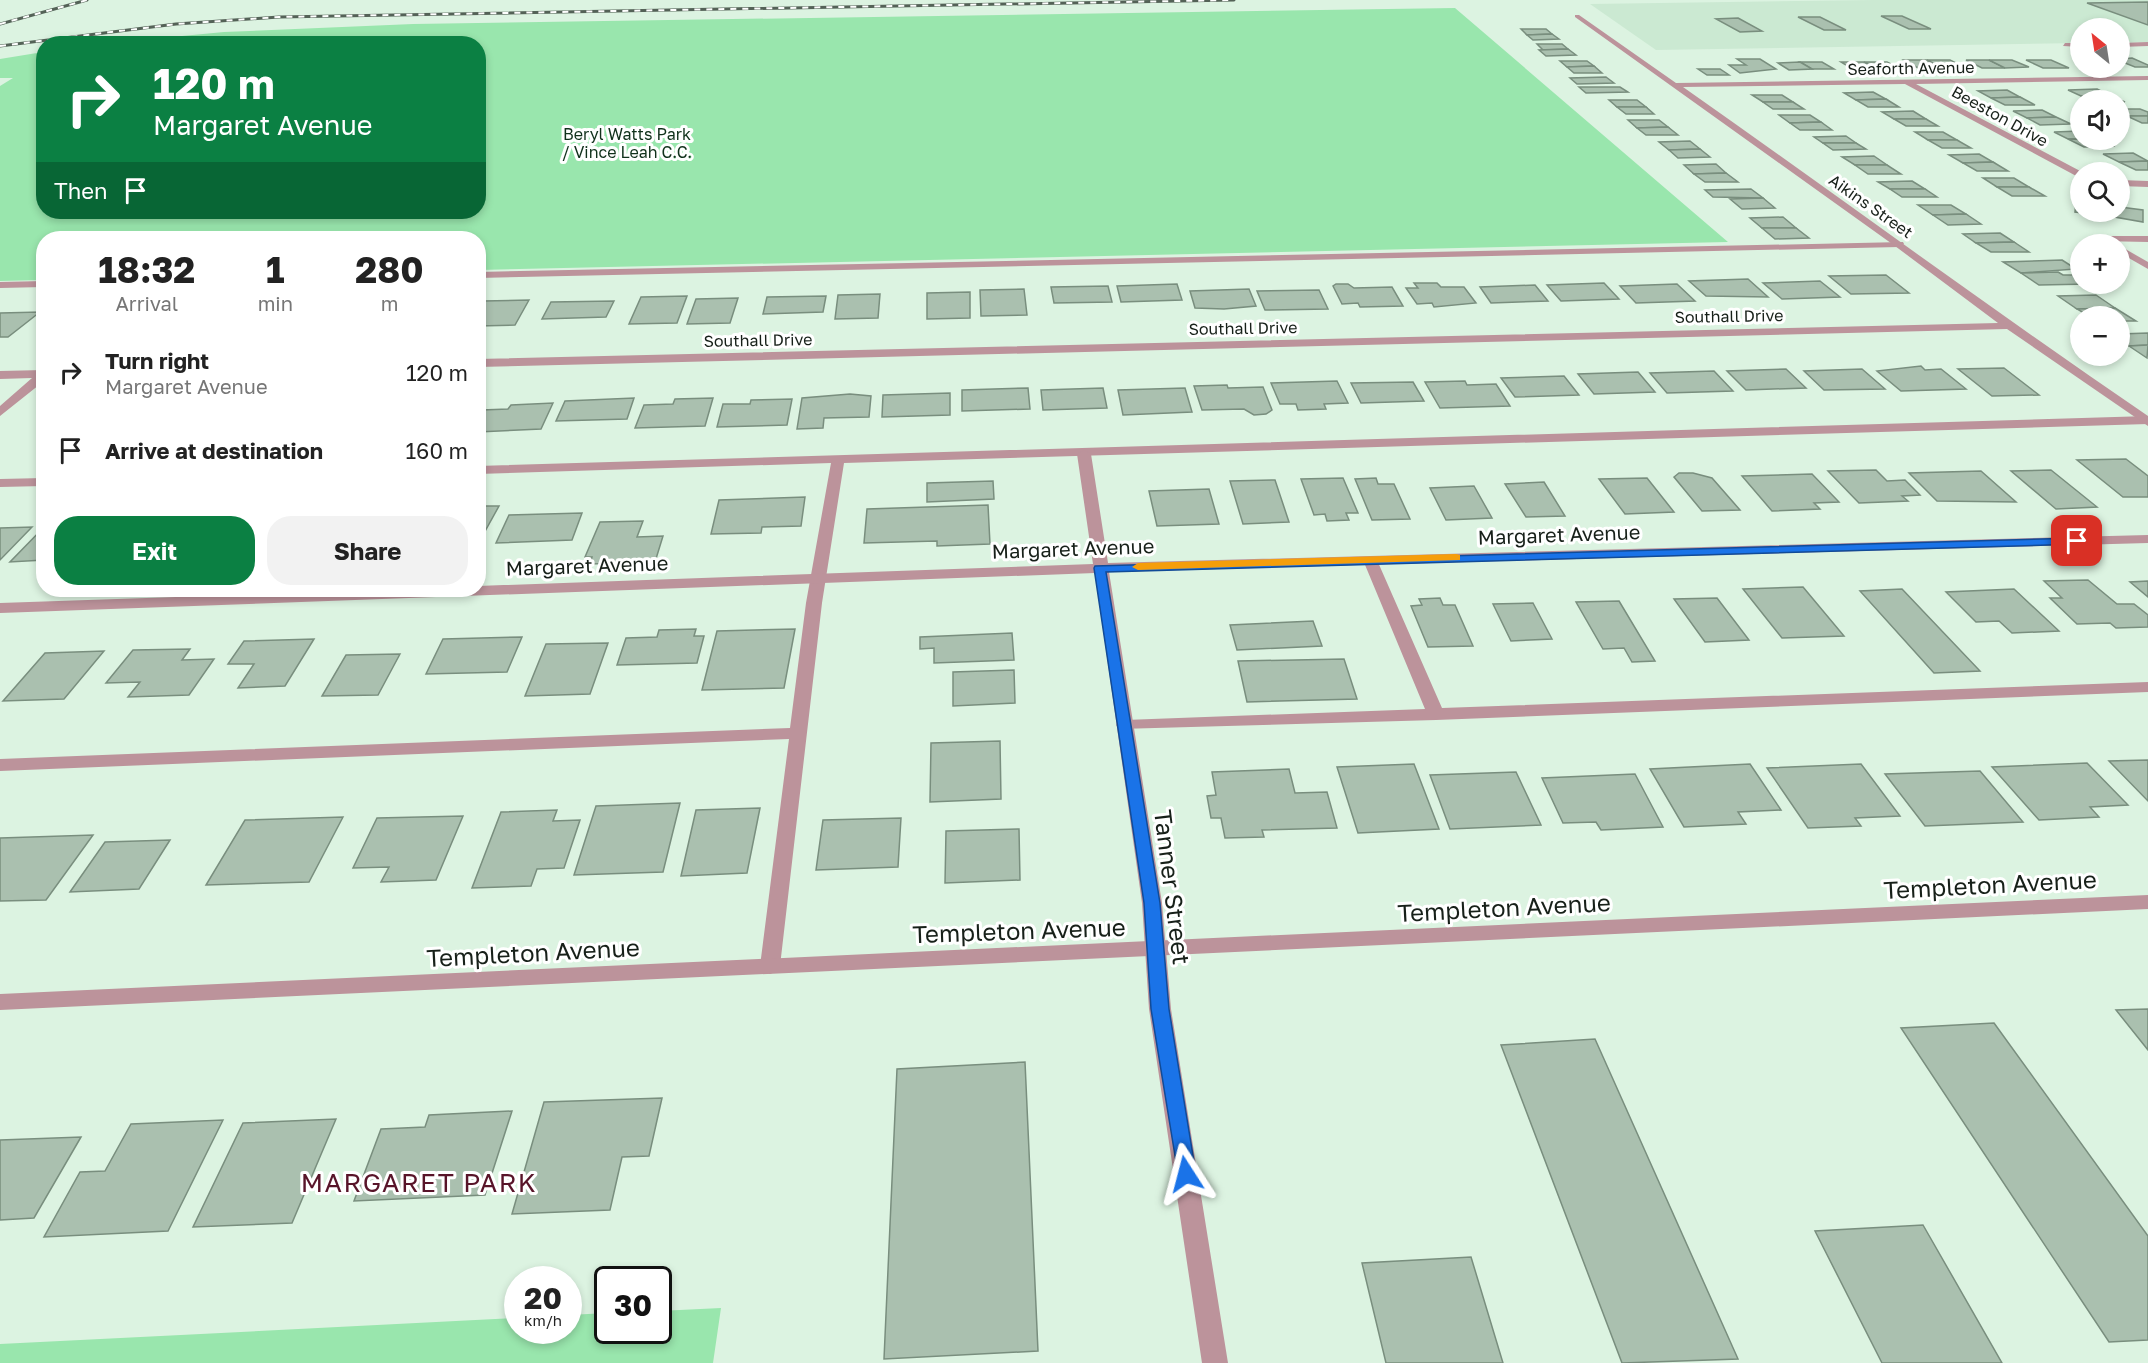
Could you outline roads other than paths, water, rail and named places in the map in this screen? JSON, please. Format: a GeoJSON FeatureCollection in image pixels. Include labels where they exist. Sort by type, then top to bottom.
{"type":"FeatureCollection","features":[{"type":"Feature","properties":{"kind":"street","name":"Aikins Street"},"geometry":{"type":"LineString","coordinates":[[1577,16],[1899,244],[2009,326],[2147,421]]}},
{"type":"Feature","properties":{"kind":"street"},"geometry":{"type":"LineString","coordinates":[[2130,45],[2148,44]]}},
{"type":"Feature","properties":{"kind":"street"},"geometry":{"type":"LineString","coordinates":[[2065,45],[2070,45]]}},
{"type":"Feature","properties":{"kind":"street","name":"Seaforth Avenue"},"geometry":{"type":"LineString","coordinates":[[1674,85],[2121,78]]}},
{"type":"Feature","properties":{"kind":"street"},"geometry":{"type":"LineString","coordinates":[[2121,78],[2141,87]]}},
{"type":"Feature","properties":{"kind":"street","name":"Seaforth Avenue"},"geometry":{"type":"LineString","coordinates":[[2130,78],[2148,78]]}},
{"type":"Feature","properties":{"kind":"street","name":"Beeston Drive"},"geometry":{"type":"LineString","coordinates":[[1906,82],[2070,170]]}},
{"type":"Feature","properties":{"kind":"street"},"geometry":{"type":"LineString","coordinates":[[2130,183],[2148,184]]}},
{"type":"Feature","properties":{"kind":"street"},"geometry":{"type":"LineString","coordinates":[[2130,238],[2148,238]]}},
{"type":"Feature","properties":{"kind":"street"},"geometry":{"type":"LineString","coordinates":[[486,275],[1899,244]]}},
{"type":"Feature","properties":{"kind":"street"},"geometry":{"type":"LineString","coordinates":[[2130,255],[2148,266]]}},
{"type":"Feature","properties":{"kind":"street"},"geometry":{"type":"LineString","coordinates":[[0,285],[36,284]]}},
{"type":"Feature","properties":{"kind":"street","name":"Southall Drive"},"geometry":{"type":"LineString","coordinates":[[486,363],[2009,326]]}},
{"type":"Feature","properties":{"kind":"street"},"geometry":{"type":"LineString","coordinates":[[0,375],[36,374]]}},
{"type":"Feature","properties":{"kind":"street"},"geometry":{"type":"LineString","coordinates":[[0,412],[36,381]]}},
{"type":"Feature","properties":{"kind":"street"},"geometry":{"type":"LineString","coordinates":[[486,470],[2147,421]]}},
{"type":"Feature","properties":{"kind":"street","name":"Tanner Street"},"geometry":{"type":"LineString","coordinates":[[1084,454],[1157,950],[1160,1009],[1215,1363]]}},
{"type":"Feature","properties":{"kind":"street"},"geometry":{"type":"LineString","coordinates":[[770,966],[818,578],[838,460]]}},
{"type":"Feature","properties":{"kind":"street"},"geometry":{"type":"LineString","coordinates":[[0,483],[36,482]]}},
{"type":"Feature","properties":{"kind":"street","name":"Margaret Avenue"},"geometry":{"type":"LineString","coordinates":[[486,590],[1100,568],[2148,539]]}},
{"type":"Feature","properties":{"kind":"street"},"geometry":{"type":"LineString","coordinates":[[1370,560],[1436,715]]}},
{"type":"Feature","properties":{"kind":"street","name":"Margaret Avenue"},"geometry":{"type":"LineString","coordinates":[[0,608],[300,597]]}},
{"type":"Feature","properties":{"kind":"street"},"geometry":{"type":"LineString","coordinates":[[1125,725],[2148,687]]}},
{"type":"Feature","properties":{"kind":"street"},"geometry":{"type":"LineString","coordinates":[[0,765],[798,733]]}},
{"type":"Feature","properties":{"kind":"street","name":"Templeton Avenue"},"geometry":{"type":"LineString","coordinates":[[0,1002],[1157,950],[2148,902]]}},
{"type":"Feature","properties":{"kind":"railway"},"geometry":{"type":"LineString","coordinates":[[0,24],[87,0]]}},
{"type":"Feature","properties":{"kind":"railway"},"geometry":{"type":"LineString","coordinates":[[80,36],[176,24],[279,17],[1234,0]]}},
{"type":"Feature","properties":{"kind":"railway"},"geometry":{"type":"LineString","coordinates":[[0,46],[36,42]]}},
{"type":"Feature","properties":{"kind":"district","name":"MARGARET PARK"},"geometry":{"type":"Point","coordinates":[419,1182]}},
{"type":"Feature","properties":{"kind":"park label","name":"Beryl Watts Park / Vince Leah C.C."},"geometry":{"type":"Point","coordinates":[627,143]}}]}
